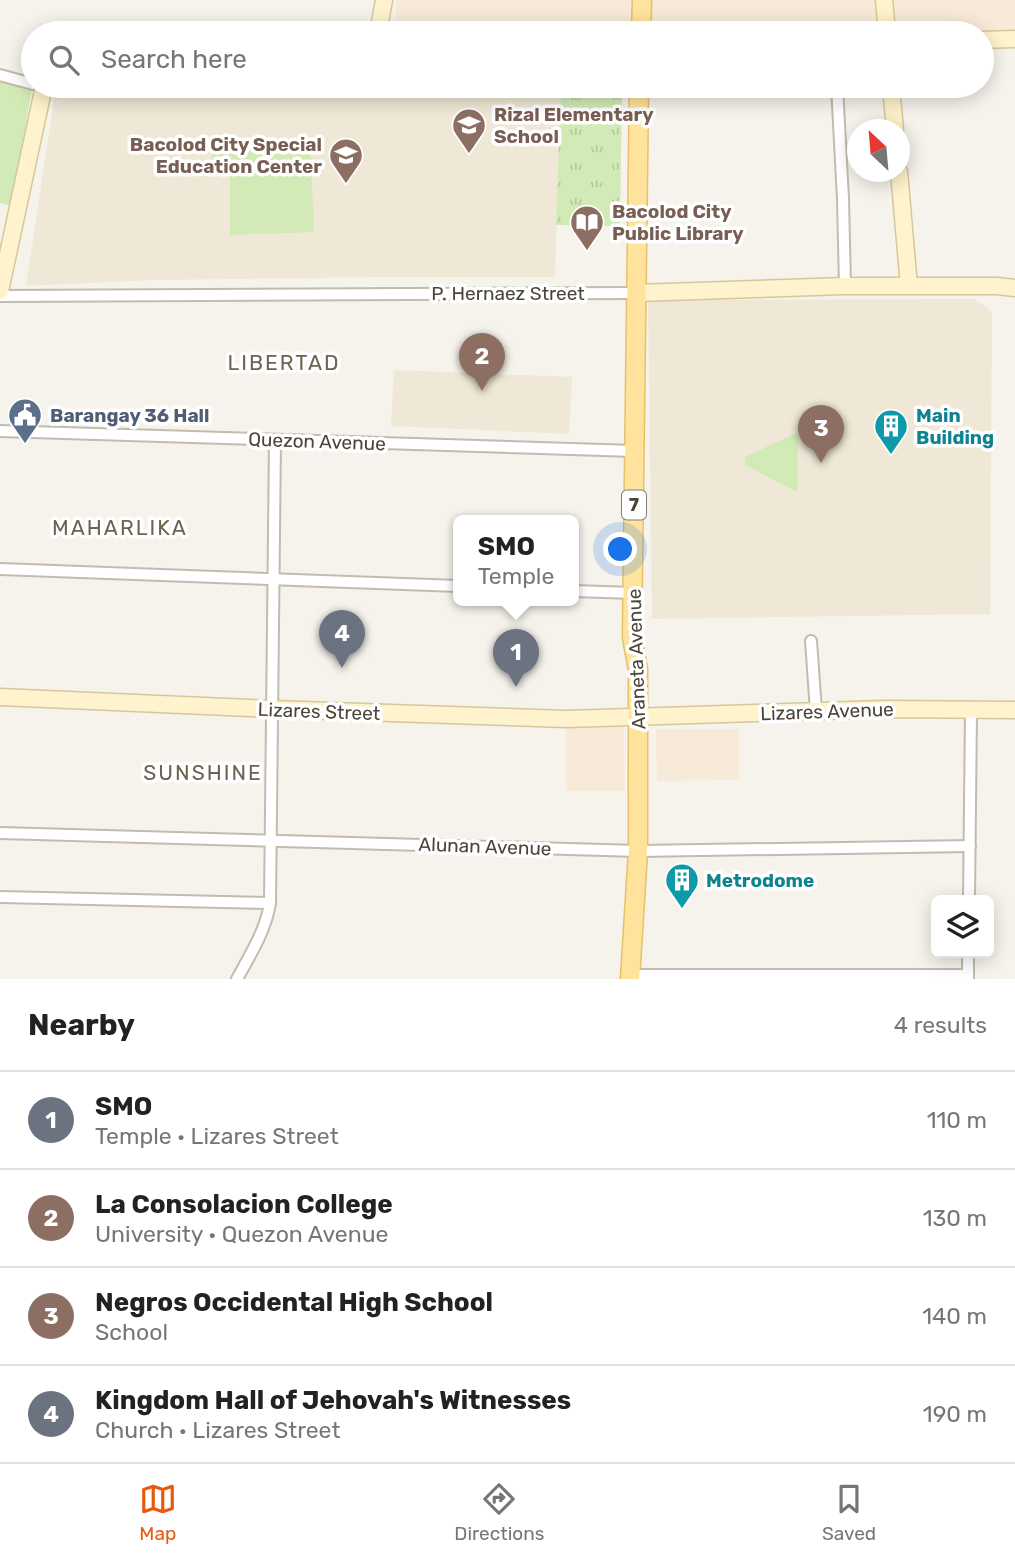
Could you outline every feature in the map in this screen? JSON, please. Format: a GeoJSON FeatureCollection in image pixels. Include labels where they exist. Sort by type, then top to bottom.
{"type":"FeatureCollection","features":[{"type":"Feature","properties":{"kind":"main road"},"geometry":{"type":"LineString","coordinates":[[641,21],[642,0]]}},
{"type":"Feature","properties":{"kind":"main road","name":"Araneta Avenue"},"geometry":{"type":"LineString","coordinates":[[630,977],[638,851],[638,670],[632,637],[639,98]]}},
{"type":"Feature","properties":{"kind":"street"},"geometry":{"type":"LineString","coordinates":[[380,21],[384,0]]}},
{"type":"Feature","properties":{"kind":"street"},"geometry":{"type":"LineString","coordinates":[[884,0],[886,21]]}},
{"type":"Feature","properties":{"kind":"street"},"geometry":{"type":"LineString","coordinates":[[994,40],[1015,39]]}},
{"type":"Feature","properties":{"kind":"street"},"geometry":{"type":"LineString","coordinates":[[0,75],[21,81]]}},
{"type":"Feature","properties":{"kind":"street"},"geometry":{"type":"LineString","coordinates":[[0,293],[41,98]]}},
{"type":"Feature","properties":{"kind":"street"},"geometry":{"type":"LineString","coordinates":[[838,98],[845,286]]}},
{"type":"Feature","properties":{"kind":"street"},"geometry":{"type":"LineString","coordinates":[[892,98],[894,119]]}},
{"type":"Feature","properties":{"kind":"street"},"geometry":{"type":"LineString","coordinates":[[900,182],[909,286]]}},
{"type":"Feature","properties":{"kind":"street","name":"P. Hernaez Street"},"geometry":{"type":"LineString","coordinates":[[0,293],[636,293],[845,286],[1015,288]]}},
{"type":"Feature","properties":{"kind":"street","name":"Quezon Avenue"},"geometry":{"type":"LineString","coordinates":[[0,431],[634,452]]}},
{"type":"Feature","properties":{"kind":"street"},"geometry":{"type":"LineString","coordinates":[[237,979],[268,917],[270,904],[275,440]]}},
{"type":"Feature","properties":{"kind":"street"},"geometry":{"type":"LineString","coordinates":[[0,569],[453,586]]}},
{"type":"Feature","properties":{"kind":"street"},"geometry":{"type":"LineString","coordinates":[[579,591],[633,593]]}},
{"type":"Feature","properties":{"kind":"street"},"geometry":{"type":"LineString","coordinates":[[811,640],[816,711]]}},
{"type":"Feature","properties":{"kind":"street","name":"Lizares Street"},"geometry":{"type":"LineString","coordinates":[[0,697],[567,719],[639,716]]}},
{"type":"Feature","properties":{"kind":"street","name":"Lizares Avenue"},"geometry":{"type":"LineString","coordinates":[[639,716],[885,709],[1015,710]]}},
{"type":"Feature","properties":{"kind":"street"},"geometry":{"type":"LineString","coordinates":[[969,895],[971,711]]}},
{"type":"Feature","properties":{"kind":"street","name":"Alunan Avenue"},"geometry":{"type":"LineString","coordinates":[[0,833],[638,851],[970,846]]}},
{"type":"Feature","properties":{"kind":"street"},"geometry":{"type":"LineString","coordinates":[[0,898],[270,904]]}},
{"type":"Feature","properties":{"kind":"street"},"geometry":{"type":"LineString","coordinates":[[630,977],[968,977],[968,958]]}},
{"type":"Feature","properties":{"kind":"shaded area"},"geometry":{"type":"Polygon","coordinates":[[[396,0],[1015,0],[1015,34],[994,34],[994,21],[396,21],[396,0]]]}},
{"type":"Feature","properties":{"kind":"shaded area"},"geometry":{"type":"Polygon","coordinates":[[[54,98],[561,98],[555,277],[152,280],[26,286],[54,98]]]}},
{"type":"Feature","properties":{"kind":"shaded area"},"geometry":{"type":"Polygon","coordinates":[[[648,299],[975,299],[992,312],[990,614],[652,619],[648,299]]]}},
{"type":"Feature","properties":{"kind":"shaded area"},"geometry":{"type":"Polygon","coordinates":[[[394,370],[572,377],[569,434],[391,426],[394,370]]]}},
{"type":"Feature","properties":{"kind":"shaded area"},"geometry":{"type":"Polygon","coordinates":[[[566,726],[624,726],[625,791],[566,791],[566,726]]]}},
{"type":"Feature","properties":{"kind":"shaded area"},"geometry":{"type":"Polygon","coordinates":[[[656,729],[739,729],[739,780],[657,781],[656,729]]]}},
{"type":"Feature","properties":{"kind":"green space"},"geometry":{"type":"Polygon","coordinates":[[[0,81],[21,86],[21,98],[30,98],[12,206],[0,203],[0,81]]]}},
{"type":"Feature","properties":{"kind":"green space"},"geometry":{"type":"Polygon","coordinates":[[[561,98],[622,98],[620,226],[556,225],[561,98]]]}},
{"type":"Feature","properties":{"kind":"green space"},"geometry":{"type":"Polygon","coordinates":[[[310,141],[314,232],[230,235],[230,167],[212,167],[212,146],[310,141]]]}},
{"type":"Feature","properties":{"kind":"green space"},"geometry":{"type":"Polygon","coordinates":[[[796,433],[797,492],[745,465],[745,458],[749,455],[796,433]]]}},
{"type":"Feature","properties":{"kind":"place","name":"Rizal Elementary School"},"geometry":{"type":"Point","coordinates":[469,155]}},
{"type":"Feature","properties":{"kind":"place","name":"Bacolod City Special Education Center"},"geometry":{"type":"Point","coordinates":[346,185]}},
{"type":"Feature","properties":{"kind":"place","name":"Bacolod City Public Library"},"geometry":{"type":"Point","coordinates":[587,252]}},
{"type":"Feature","properties":{"kind":"place","name":"La Consolacion College"},"geometry":{"type":"Point","coordinates":[482,391]}},
{"type":"Feature","properties":{"kind":"place","name":"Barangay 36 Hall"},"geometry":{"type":"Point","coordinates":[25,445]}},
{"type":"Feature","properties":{"kind":"place","name":"Main Building"},"geometry":{"type":"Point","coordinates":[891,456]}},
{"type":"Feature","properties":{"kind":"place","name":"Negros Occidental High School"},"geometry":{"type":"Point","coordinates":[821,463]}},
{"type":"Feature","properties":{"kind":"place","name":"Kingdom Hall of Jehovah's Witnesses"},"geometry":{"type":"Point","coordinates":[342,668]}},
{"type":"Feature","properties":{"kind":"place","name":"SMO"},"geometry":{"type":"Point","coordinates":[516,687]}},
{"type":"Feature","properties":{"kind":"place","name":"Metrodome"},"geometry":{"type":"Point","coordinates":[682,910]}},
{"type":"Feature","properties":{"kind":"district","name":"LIBERTAD"},"geometry":{"type":"Point","coordinates":[284,363]}},
{"type":"Feature","properties":{"kind":"district","name":"MAHARLIKA"},"geometry":{"type":"Point","coordinates":[120,528]}},
{"type":"Feature","properties":{"kind":"district","name":"SUNSHINE"},"geometry":{"type":"Point","coordinates":[203,773]}}]}
